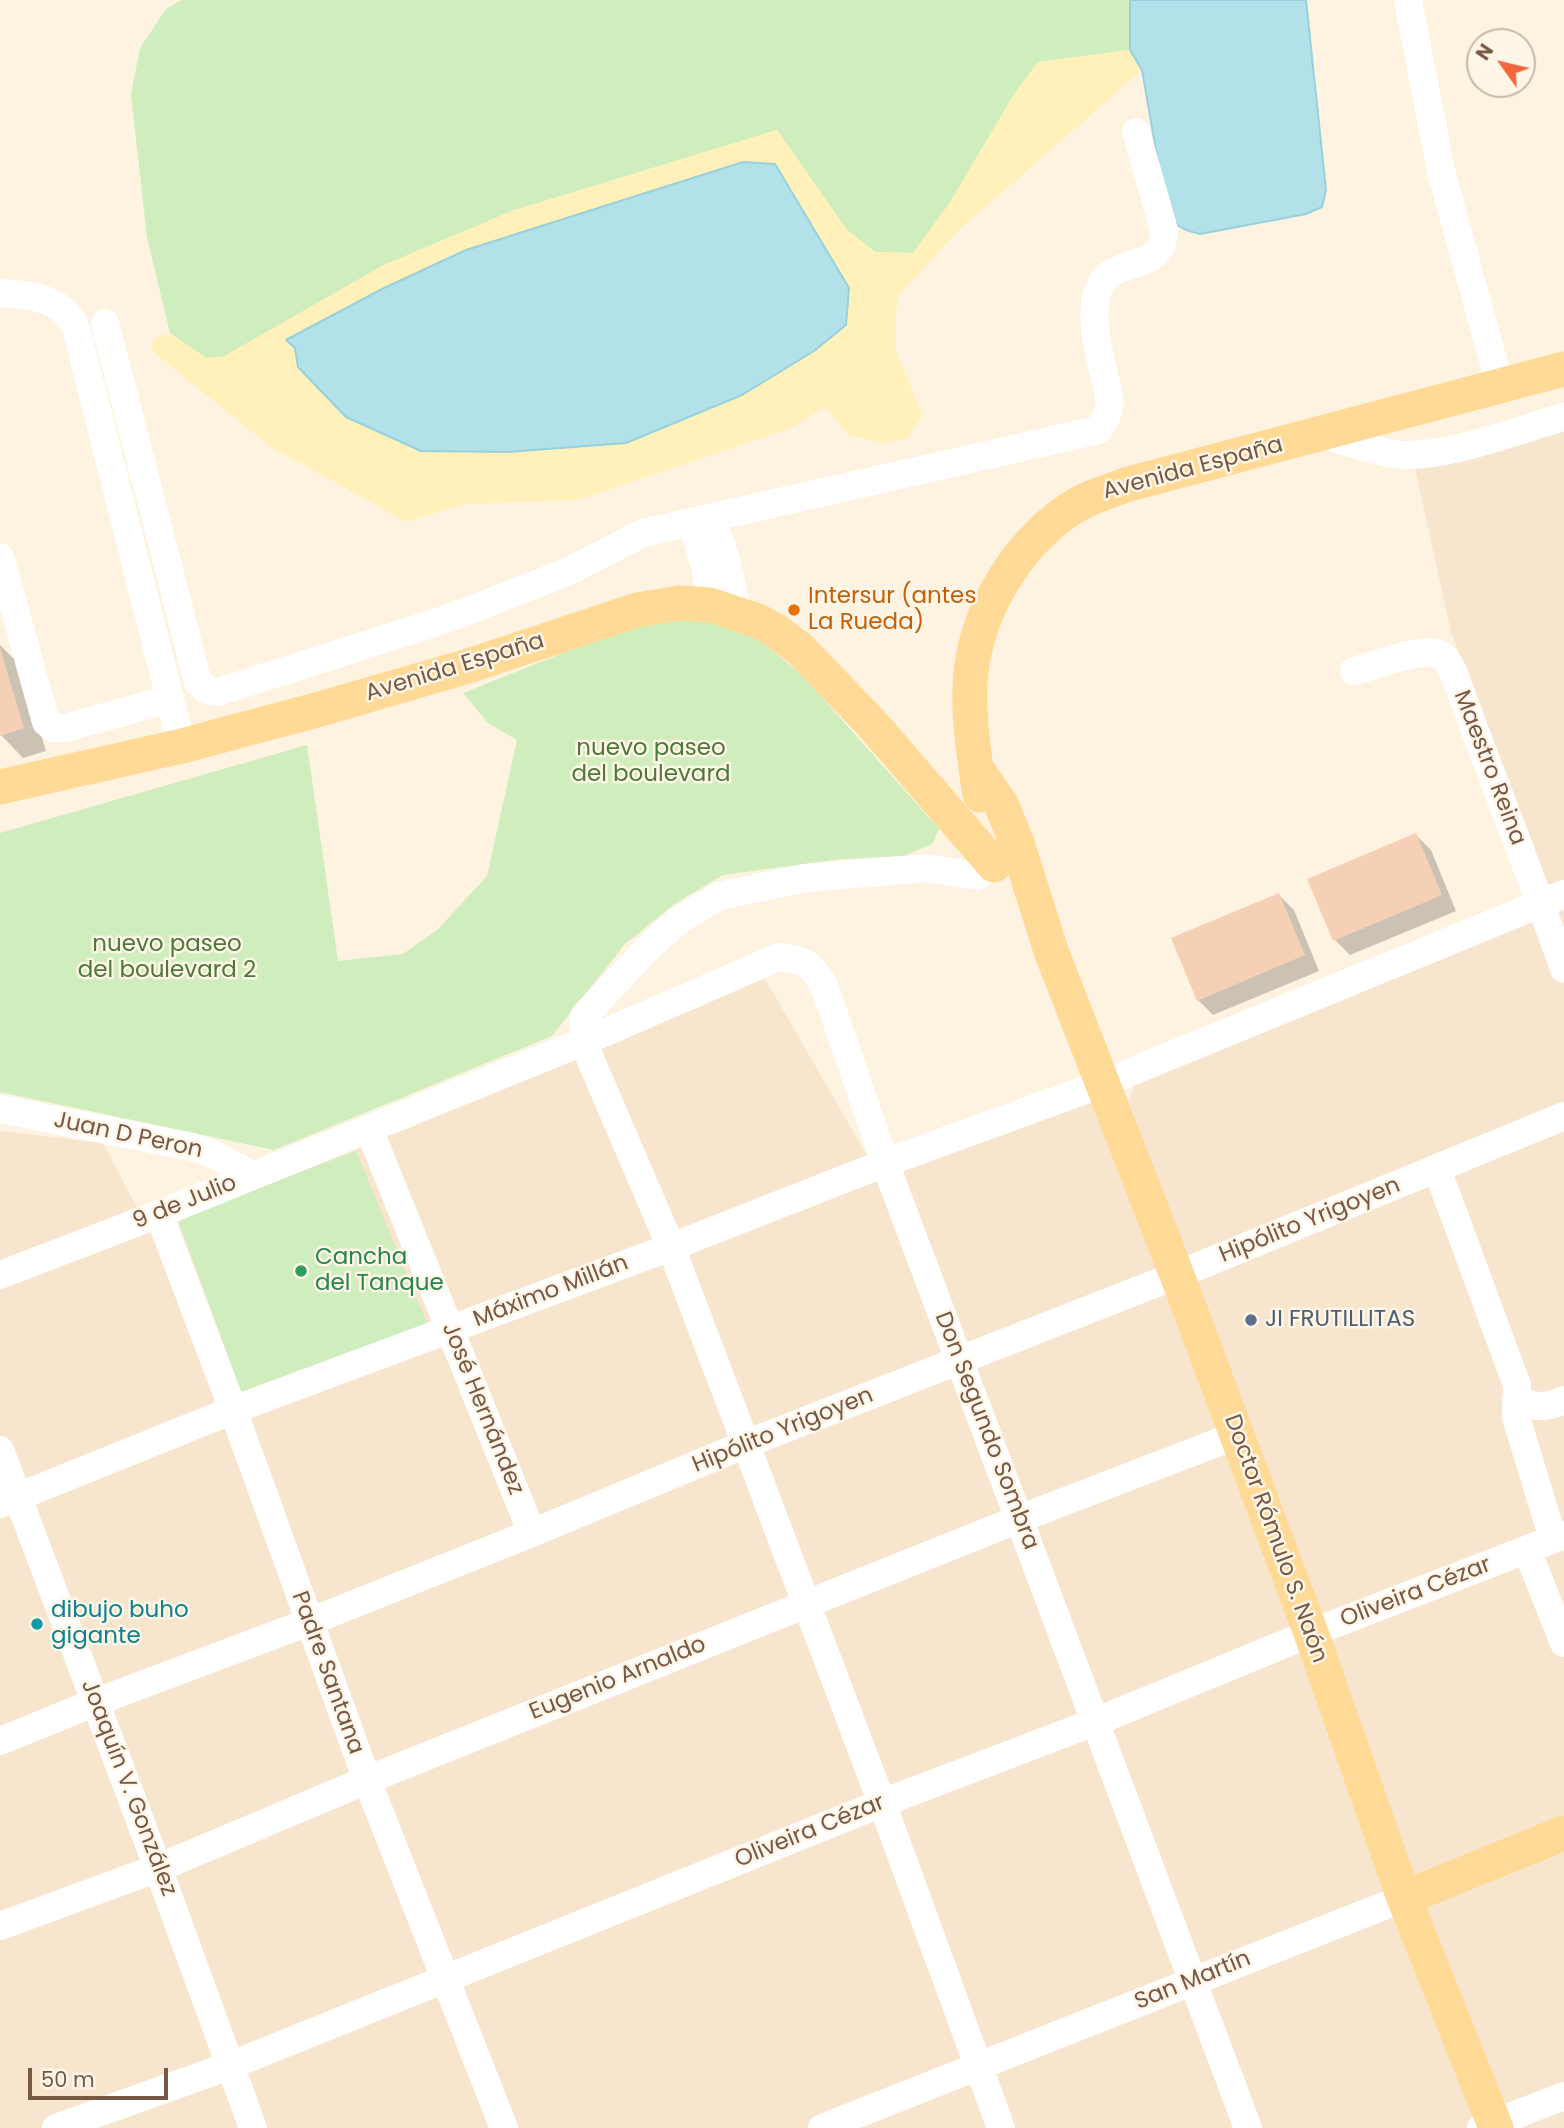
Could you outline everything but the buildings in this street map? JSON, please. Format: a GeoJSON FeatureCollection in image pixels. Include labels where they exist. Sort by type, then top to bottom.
{"type":"FeatureCollection","features":[{"type":"Feature","properties":{"kind":"main road","name":"Avenida España"},"geometry":{"type":"LineString","coordinates":[[974,788],[971,673],[979,634],[991,604],[1009,573],[1036,536],[1067,511],[1094,496],[1129,484],[1564,369]]}},
{"type":"Feature","properties":{"kind":"main road","name":"Avenida España"},"geometry":{"type":"LineString","coordinates":[[0,787],[182,746],[465,667],[637,610],[680,603],[724,609],[758,621],[776,631],[801,650],[873,724],[974,788]]}},
{"type":"Feature","properties":{"kind":"main road","name":"Doctor Rómulo S. Naón"},"geometry":{"type":"LineString","coordinates":[[974,788],[982,818],[1006,854],[1051,951],[1104,1083],[1311,1633],[1404,1898],[1490,2126]]}},
{"type":"Feature","properties":{"kind":"main road","name":"San Martín"},"geometry":{"type":"LineString","coordinates":[[1404,1898],[1564,1833]]}},
{"type":"Feature","properties":{"kind":"street"},"geometry":{"type":"LineString","coordinates":[[1408,0],[1441,171],[1500,386]]}},
{"type":"Feature","properties":{"kind":"street"},"geometry":{"type":"LineString","coordinates":[[105,323],[198,682],[207,690],[218,692],[444,620],[565,573],[643,533],[1098,430],[1107,418],[1110,403],[1097,341],[1095,316],[1099,286],[1107,276],[1122,267],[1156,253],[1162,243],[1164,230],[1136,132]]}},
{"type":"Feature","properties":{"kind":"street"},"geometry":{"type":"LineString","coordinates":[[0,293],[26,294],[51,302],[63,309],[76,328],[182,746]]}},
{"type":"Feature","properties":{"kind":"street"},"geometry":{"type":"LineString","coordinates":[[1321,434],[1394,454],[1417,455],[1447,451],[1564,417]]}},
{"type":"Feature","properties":{"kind":"street"},"geometry":{"type":"LineString","coordinates":[[702,521],[726,558],[724,609]]}},
{"type":"Feature","properties":{"kind":"street"},"geometry":{"type":"LineString","coordinates":[[0,556],[46,722],[53,728],[65,728],[170,699]]}},
{"type":"Feature","properties":{"kind":"street","name":"Maestro Reina"},"geometry":{"type":"LineString","coordinates":[[1354,671],[1422,652],[1436,653],[1447,659],[1552,898],[1564,969]]}},
{"type":"Feature","properties":{"kind":"street"},"geometry":{"type":"LineString","coordinates":[[974,788],[951,854],[943,861],[926,867],[805,878],[719,897],[678,921],[647,948],[584,1016],[583,1042],[671,1247],[882,1803],[1001,2128]]}},
{"type":"Feature","properties":{"kind":"street"},"geometry":{"type":"LineString","coordinates":[[926,867],[977,876],[1006,854]]}},
{"type":"Feature","properties":{"kind":"street","name":"Máximo Millán"},"geometry":{"type":"LineString","coordinates":[[9,1500],[233,1410],[1104,1083],[1552,898]]}},
{"type":"Feature","properties":{"kind":"street","name":"Don Segundo Sombra"},"geometry":{"type":"LineString","coordinates":[[583,1042],[779,957],[801,959],[814,969],[824,985],[885,1163],[1248,2128]]}},
{"type":"Feature","properties":{"kind":"street","name":"9 de Julio"},"geometry":{"type":"LineString","coordinates":[[0,1275],[159,1214],[583,1042]]}},
{"type":"Feature","properties":{"kind":"street","name":"Juan D Peron"},"geometry":{"type":"LineString","coordinates":[[0,1109],[192,1147],[211,1153],[252,1175]]}},
{"type":"Feature","properties":{"kind":"street","name":"Hipólito Yrigoyen"},"geometry":{"type":"LineString","coordinates":[[0,1741],[532,1533],[746,1444],[1177,1275],[1564,1116]]}},
{"type":"Feature","properties":{"kind":"street","name":"José Hernández"},"geometry":{"type":"LineString","coordinates":[[369,1129],[532,1533]]}},
{"type":"Feature","properties":{"kind":"street"},"geometry":{"type":"LineString","coordinates":[[1437,1169],[1517,1385],[1516,1418],[1559,1537]]}},
{"type":"Feature","properties":{"kind":"street","name":"Padre Santana"},"geometry":{"type":"LineString","coordinates":[[159,1214],[367,1780],[504,2128]]}},
{"type":"Feature","properties":{"kind":"street"},"geometry":{"type":"LineString","coordinates":[[1517,1400],[1536,1407],[1564,1400]]}},
{"type":"Feature","properties":{"kind":"street","name":"Eugenio Arnaldo"},"geometry":{"type":"LineString","coordinates":[[0,1926],[159,1868],[367,1780],[1019,1519],[1237,1435]]}},
{"type":"Feature","properties":{"kind":"street","name":"Joaquín V. González"},"geometry":{"type":"LineString","coordinates":[[0,1450],[9,1500],[96,1702],[253,2128]]}},
{"type":"Feature","properties":{"kind":"street","name":"Oliveira Cézar"},"geometry":{"type":"LineString","coordinates":[[56,2128],[229,2066],[882,1803],[1095,1722],[1311,1633],[1559,1537]]}},
{"type":"Feature","properties":{"kind":"street"},"geometry":{"type":"LineString","coordinates":[[1527,1550],[1564,1643]]}},
{"type":"Feature","properties":{"kind":"street","name":"San Martín"},"geometry":{"type":"LineString","coordinates":[[822,2128],[1404,1898]]}},
{"type":"Feature","properties":{"kind":"street"},"geometry":{"type":"LineString","coordinates":[[1490,2126],[1564,2096]]}},
{"type":"Feature","properties":{"kind":"shaded area"},"geometry":{"type":"Polygon","coordinates":[[[1564,428],[1564,2128],[1503,2128],[1326,1636],[1129,1102],[1137,1078],[1553,908],[1451,632],[1415,468],[1564,428]]]}},
{"type":"Feature","properties":{"kind":"shaded area"},"geometry":{"type":"Polygon","coordinates":[[[764,977],[880,1178],[1096,1095],[1484,2128],[0,2128],[0,1131],[103,1143],[148,1229],[764,977]]]}},
{"type":"Feature","properties":{"kind":"green space"},"geometry":{"type":"Polygon","coordinates":[[[182,0],[1130,0],[1130,50],[1038,62],[1013,96],[949,204],[913,253],[875,252],[847,230],[777,130],[512,211],[384,265],[223,357],[206,358],[170,333],[147,237],[131,94],[140,48],[166,9],[182,0]]]}},
{"type":"Feature","properties":{"kind":"green space"},"geometry":{"type":"Polygon","coordinates":[[[653,617],[737,621],[803,676],[939,829],[932,844],[904,856],[841,859],[723,875],[673,905],[625,944],[552,1036],[274,1150],[0,1092],[0,833],[307,745],[338,961],[403,954],[438,929],[487,876],[517,740],[488,723],[463,693],[653,617]]]}},
{"type":"Feature","properties":{"kind":"green space","name":"Cancha del Tanque"},"geometry":{"type":"Polygon","coordinates":[[[356,1151],[427,1323],[244,1400],[178,1219],[356,1151]]]}},
{"type":"Feature","properties":{"kind":"sand"},"geometry":{"type":"Polygon","coordinates":[[[1130,50],[1142,70],[959,230],[897,297],[895,349],[922,414],[908,438],[884,443],[850,436],[825,407],[791,428],[579,500],[464,504],[407,522],[271,447],[151,350],[155,338],[170,333],[206,358],[223,357],[384,265],[512,211],[777,130],[847,230],[875,252],[913,253],[949,204],[1013,96],[1038,62],[1130,50]],[[776,164],[683,181],[466,250],[382,289],[287,341],[295,348],[298,367],[849,288],[776,164]]]}},
{"type":"Feature","properties":{"kind":"water"},"geometry":{"type":"Polygon","coordinates":[[[1130,0],[1306,0],[1326,190],[1322,207],[1306,214],[1200,234],[1177,224],[1165,202],[1142,70],[1130,50],[1130,0]]]}},
{"type":"Feature","properties":{"kind":"water"},"geometry":{"type":"Polygon","coordinates":[[[743,162],[775,164],[849,288],[846,325],[814,351],[742,395],[626,443],[508,452],[421,451],[346,417],[298,367],[295,348],[286,340],[382,289],[466,250],[743,162]]]}},
{"type":"Feature","properties":{"kind":"place","name":"Intersur (antes La Rueda)"},"geometry":{"type":"Point","coordinates":[794,610]}},
{"type":"Feature","properties":{"kind":"place","name":"Cancha del Tanque"},"geometry":{"type":"Point","coordinates":[301,1271]}},
{"type":"Feature","properties":{"kind":"place","name":"JI FRUTILLITAS"},"geometry":{"type":"Point","coordinates":[1251,1320]}},
{"type":"Feature","properties":{"kind":"place","name":"dibujo buho gigante"},"geometry":{"type":"Point","coordinates":[37,1624]}},
{"type":"Feature","properties":{"kind":"park label","name":"nuevo paseo del boulevard"},"geometry":{"type":"Point","coordinates":[651,762]}},
{"type":"Feature","properties":{"kind":"park label","name":"nuevo paseo del boulevard 2"},"geometry":{"type":"Point","coordinates":[167,958]}}]}
